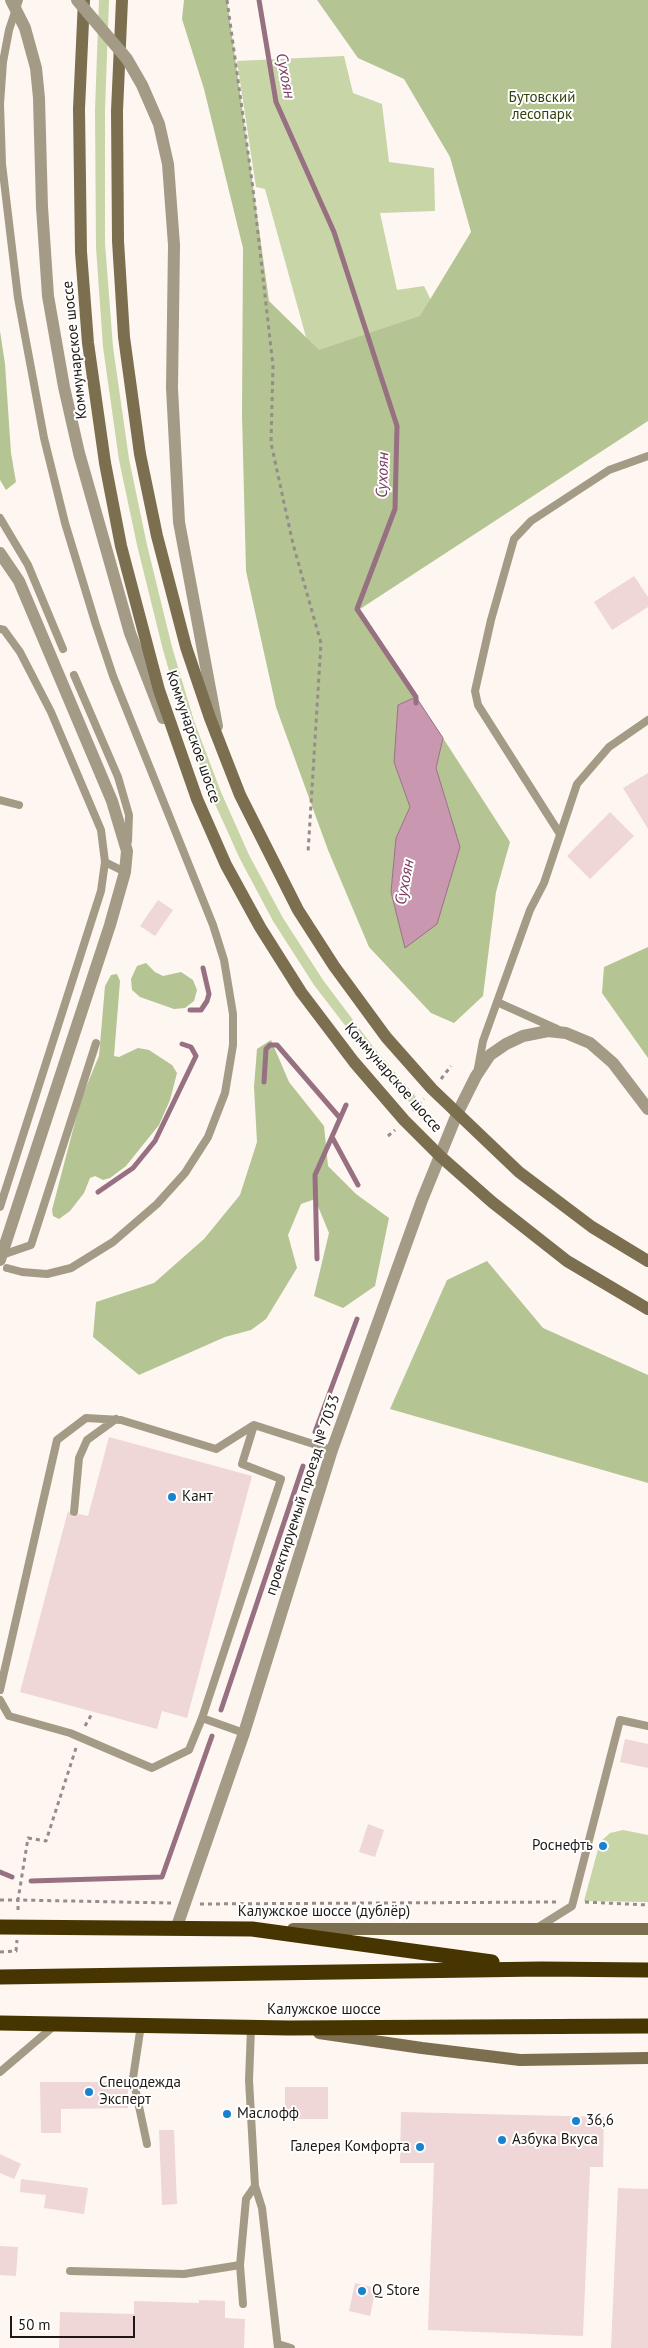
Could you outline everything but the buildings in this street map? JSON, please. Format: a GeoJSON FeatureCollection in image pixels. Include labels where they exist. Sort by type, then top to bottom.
{"type":"FeatureCollection","features":[{"type":"Feature","properties":{"kind":"highway","name":"Калужское шоссе (дублёр)"},"geometry":{"type":"LineString","coordinates":[[0,1927],[252,1929]]}},
{"type":"Feature","properties":{"kind":"highway"},"geometry":{"type":"LineString","coordinates":[[252,1929],[541,1969]]}},
{"type":"Feature","properties":{"kind":"highway"},"geometry":{"type":"LineString","coordinates":[[0,1976],[541,1969],[648,1970]]}},
{"type":"Feature","properties":{"kind":"highway","name":"Калужское шоссе"},"geometry":{"type":"LineString","coordinates":[[0,2022],[251,2028],[648,2026]]}},
{"type":"Feature","properties":{"kind":"main road","name":"Коммунарское шоссе"},"geometry":{"type":"LineString","coordinates":[[84,0],[80,109],[82,252],[88,343],[105,463],[121,546],[150,663],[186,774],[226,865],[260,927],[296,984],[354,1062],[404,1120],[440,1156],[492,1202],[567,1261],[648,1309]]}},
{"type":"Feature","properties":{"kind":"main road","name":"Коммунарское шоссе"},"geometry":{"type":"LineString","coordinates":[[122,0],[117,131],[118,241],[124,337],[140,454],[157,536],[186,647],[240,795],[298,910],[334,966],[369,1014],[432,1089],[519,1172],[592,1227],[648,1261]]}},
{"type":"Feature","properties":{"kind":"main road","name":"Калужское шоссе (дублёр)"},"geometry":{"type":"LineString","coordinates":[[252,1929],[648,1929]]}},
{"type":"Feature","properties":{"kind":"main road"},"geometry":{"type":"LineString","coordinates":[[289,2028],[422,2048],[520,2060],[648,2058]]}},
{"type":"Feature","properties":{"kind":"street"},"geometry":{"type":"LineString","coordinates":[[11,0],[25,28],[36,68],[48,296],[64,387],[79,453],[130,634],[186,774]]}},
{"type":"Feature","properties":{"kind":"street"},"geometry":{"type":"LineString","coordinates":[[77,0],[127,59],[142,85],[158,124],[168,164],[174,245],[172,398],[179,522],[194,615],[222,748]]}},
{"type":"Feature","properties":{"kind":"street"},"geometry":{"type":"LineString","coordinates":[[2,559],[19,581],[112,801],[127,851],[125,872],[3,1261]]}},
{"type":"Feature","properties":{"kind":"street","name":"проектируемый проезд № 7033"},"geometry":{"type":"LineString","coordinates":[[176,1929],[244,1733],[332,1450],[422,1200],[457,1114],[476,1076],[490,1056],[506,1044],[523,1036],[548,1031],[566,1033]]}},
{"type":"Feature","properties":{"kind":"street"},"geometry":{"type":"LineString","coordinates":[[566,1033],[590,1043],[613,1063],[648,1109]]}},
{"type":"Feature","properties":{"kind":"lane"},"geometry":{"type":"LineString","coordinates":[[3,1261],[22,1272],[47,1274],[71,1268],[113,1242],[170,1191],[198,1154],[218,1116],[230,1071],[233,1035],[232,1006],[224,960],[213,925],[113,676],[65,524],[44,438],[18,298],[2,164],[0,104],[3,62],[9,30],[19,0]]}},
{"type":"Feature","properties":{"kind":"lane"},"geometry":{"type":"LineString","coordinates":[[560,834],[478,705],[474,691],[490,620],[514,539],[531,521],[609,470],[648,456]]}},
{"type":"Feature","properties":{"kind":"lane"},"geometry":{"type":"LineString","coordinates":[[0,518],[28,565],[63,648]]}},
{"type":"Feature","properties":{"kind":"lane"},"geometry":{"type":"LineString","coordinates":[[0,629],[4,630],[20,652],[51,712],[101,830],[105,862],[101,891],[0,1207]]}},
{"type":"Feature","properties":{"kind":"lane"},"geometry":{"type":"LineString","coordinates":[[74,675],[118,777],[129,815],[127,851]]}},
{"type":"Feature","properties":{"kind":"lane"},"geometry":{"type":"LineString","coordinates":[[476,1076],[483,1041],[530,910],[544,882],[577,784],[609,747],[648,720]]}},
{"type":"Feature","properties":{"kind":"lane"},"geometry":{"type":"LineString","coordinates":[[0,800],[19,805]]}},
{"type":"Feature","properties":{"kind":"lane"},"geometry":{"type":"LineString","coordinates":[[105,862],[125,872]]}},
{"type":"Feature","properties":{"kind":"lane"},"geometry":{"type":"LineString","coordinates":[[497,1002],[566,1033]]}},
{"type":"Feature","properties":{"kind":"lane"},"geometry":{"type":"LineString","coordinates":[[3,1261],[31,1245],[96,1043]]}},
{"type":"Feature","properties":{"kind":"lane"},"geometry":{"type":"LineString","coordinates":[[0,1690],[57,1440],[86,1418],[116,1420],[216,1448],[254,1425],[332,1450]]}},
{"type":"Feature","properties":{"kind":"lane"},"geometry":{"type":"LineString","coordinates":[[74,1512],[79,1458],[87,1440],[116,1420]]}},
{"type":"Feature","properties":{"kind":"lane"},"geometry":{"type":"LineString","coordinates":[[0,1700],[9,1716],[70,1733],[152,1768],[189,1750],[202,1718],[281,1479],[242,1464],[254,1425]]}},
{"type":"Feature","properties":{"kind":"lane"},"geometry":{"type":"LineString","coordinates":[[202,1718],[244,1733]]}},
{"type":"Feature","properties":{"kind":"lane"},"geometry":{"type":"LineString","coordinates":[[535,1930],[572,1906],[620,1720],[648,1726]]}},
{"type":"Feature","properties":{"kind":"lane"},"geometry":{"type":"LineString","coordinates":[[0,2072],[56,2024]]}},
{"type":"Feature","properties":{"kind":"lane"},"geometry":{"type":"LineString","coordinates":[[141,2025],[133,2078],[147,2144]]}},
{"type":"Feature","properties":{"kind":"lane"},"geometry":{"type":"LineString","coordinates":[[251,2028],[249,2080],[255,2186],[262,2208],[278,2346],[291,2348]]}},
{"type":"Feature","properties":{"kind":"lane"},"geometry":{"type":"LineString","coordinates":[[243,2304],[240,2265],[246,2199],[255,2186]]}},
{"type":"Feature","properties":{"kind":"lane"},"geometry":{"type":"LineString","coordinates":[[70,2271],[184,2274],[240,2265]]}},
{"type":"Feature","properties":{"kind":"path"},"geometry":{"type":"LineString","coordinates":[[227,0],[253,188],[273,366],[270,443],[293,544],[321,643],[308,853]]}},
{"type":"Feature","properties":{"kind":"path"},"geometry":{"type":"LineString","coordinates":[[388,1136],[452,1066]]}},
{"type":"Feature","properties":{"kind":"path"},"geometry":{"type":"LineString","coordinates":[[93,1712],[79,1737],[46,1841],[28,1838],[18,1900],[184,1903],[572,1902],[648,1905]]}},
{"type":"Feature","properties":{"kind":"green space"},"geometry":{"type":"Polygon","coordinates":[[[99,0],[109,0],[105,110],[105,243],[113,347],[129,459],[147,545],[172,647],[194,721],[221,792],[249,855],[283,918],[323,980],[374,1048],[416,1097],[410,1103],[367,1054],[314,985],[273,921],[240,859],[211,795],[184,722],[163,650],[137,545],[119,460],[103,347],[96,247],[95,110],[99,0]]]}},
{"type":"Feature","properties":{"kind":"green space","name":"Бутовский лесопарк"},"geometry":{"type":"Polygon","coordinates":[[[184,0],[227,0],[269,301],[319,350],[420,316],[471,232],[450,157],[404,79],[358,58],[317,0],[648,0],[648,421],[360,609],[416,697],[398,705],[394,762],[410,807],[396,838],[391,892],[405,947],[460,848],[436,768],[443,738],[510,842],[496,892],[483,996],[454,1023],[431,1013],[369,947],[328,850],[276,707],[246,571],[242,415],[243,248],[204,89],[182,19],[184,0]]]}},
{"type":"Feature","properties":{"kind":"green space"},"geometry":{"type":"Polygon","coordinates":[[[344,56],[353,93],[382,104],[389,162],[434,168],[435,211],[380,213],[397,290],[424,286],[453,345],[319,384],[265,189],[256,187],[237,61],[344,56]]]}},
{"type":"Feature","properties":{"kind":"green space"},"geometry":{"type":"Polygon","coordinates":[[[0,331],[5,364],[11,453],[16,482],[6,490],[0,480],[0,331]]]}},
{"type":"Feature","properties":{"kind":"green space"},"geometry":{"type":"Polygon","coordinates":[[[648,947],[648,1058],[602,993],[604,967],[648,947]]]}},
{"type":"Feature","properties":{"kind":"green space"},"geometry":{"type":"Polygon","coordinates":[[[146,963],[155,972],[163,976],[181,972],[193,980],[197,990],[194,1001],[185,1008],[174,1009],[140,997],[132,990],[131,979],[137,966],[146,963]]]}},
{"type":"Feature","properties":{"kind":"green space"},"geometry":{"type":"Polygon","coordinates":[[[117,974],[120,981],[114,1056],[119,1057],[138,1048],[149,1050],[172,1065],[177,1073],[170,1100],[159,1125],[126,1166],[110,1178],[103,1180],[95,1176],[90,1178],[84,1193],[70,1211],[59,1219],[53,1216],[52,1210],[81,1099],[99,1056],[105,986],[111,975],[117,974]]]}},
{"type":"Feature","properties":{"kind":"green space"},"geometry":{"type":"Polygon","coordinates":[[[271,1040],[289,1082],[324,1126],[328,1166],[356,1194],[389,1218],[375,1286],[343,1308],[314,1296],[329,1233],[315,1199],[301,1204],[288,1235],[297,1268],[266,1319],[251,1330],[225,1337],[139,1375],[93,1337],[96,1302],[154,1283],[204,1239],[240,1195],[257,1142],[254,1087],[257,1049],[271,1040]]]}},
{"type":"Feature","properties":{"kind":"green space"},"geometry":{"type":"Polygon","coordinates":[[[487,1261],[543,1328],[648,1375],[648,1483],[390,1409],[447,1280],[487,1261]]]}},
{"type":"Feature","properties":{"kind":"green space"},"geometry":{"type":"Polygon","coordinates":[[[623,1830],[648,1835],[648,1902],[584,1901],[600,1842],[610,1833],[623,1830]]]}},
{"type":"Feature","properties":{"kind":"water"},"geometry":{"type":"Polygon","coordinates":[[[416,697],[443,738],[436,768],[460,847],[437,924],[405,948],[391,892],[396,838],[410,807],[394,762],[398,705],[416,697]]]}},
{"type":"Feature","properties":{"kind":"waterway","name":"Сухоян"},"geometry":{"type":"LineString","coordinates":[[259,0],[276,102],[334,232],[397,426],[395,509],[357,609],[416,697],[416,703]]}},
{"type":"Feature","properties":{"kind":"waterway"},"geometry":{"type":"LineString","coordinates":[[190,1010],[201,1010],[207,1001],[209,994],[203,968]]}},
{"type":"Feature","properties":{"kind":"waterway"},"geometry":{"type":"LineString","coordinates":[[98,1192],[133,1168],[155,1141],[196,1056],[191,1047],[182,1044]]}},
{"type":"Feature","properties":{"kind":"waterway"},"geometry":{"type":"LineString","coordinates":[[264,1082],[266,1049],[270,1045],[277,1045],[340,1118]]}},
{"type":"Feature","properties":{"kind":"waterway"},"geometry":{"type":"LineString","coordinates":[[317,1259],[315,1175],[346,1105]]}},
{"type":"Feature","properties":{"kind":"waterway"},"geometry":{"type":"LineString","coordinates":[[332,1137],[358,1185]]}},
{"type":"Feature","properties":{"kind":"waterway"},"geometry":{"type":"LineString","coordinates":[[315,1432],[357,1319]]}},
{"type":"Feature","properties":{"kind":"waterway"},"geometry":{"type":"LineString","coordinates":[[221,1710],[303,1466]]}},
{"type":"Feature","properties":{"kind":"waterway"},"geometry":{"type":"LineString","coordinates":[[31,1881],[162,1877],[212,1736]]}},
{"type":"Feature","properties":{"kind":"waterway"},"geometry":{"type":"LineString","coordinates":[[0,1872],[12,1877]]}},
{"type":"Feature","properties":{"kind":"place","name":"Кант"},"geometry":{"type":"Point","coordinates":[172,1497]}},
{"type":"Feature","properties":{"kind":"place","name":"Роснефть"},"geometry":{"type":"Point","coordinates":[603,1846]}},
{"type":"Feature","properties":{"kind":"place","name":"Спецодежда Эксперт"},"geometry":{"type":"Point","coordinates":[89,2092]}},
{"type":"Feature","properties":{"kind":"place","name":"Маслофф"},"geometry":{"type":"Point","coordinates":[227,2114]}},
{"type":"Feature","properties":{"kind":"place","name":"36,6"},"geometry":{"type":"Point","coordinates":[576,2121]}},
{"type":"Feature","properties":{"kind":"place","name":"Азбука Вкуса"},"geometry":{"type":"Point","coordinates":[502,2140]}},
{"type":"Feature","properties":{"kind":"place","name":"Галерея Комфорта"},"geometry":{"type":"Point","coordinates":[420,2147]}},
{"type":"Feature","properties":{"kind":"place","name":"Q Store"},"geometry":{"type":"Point","coordinates":[362,2291]}}]}
